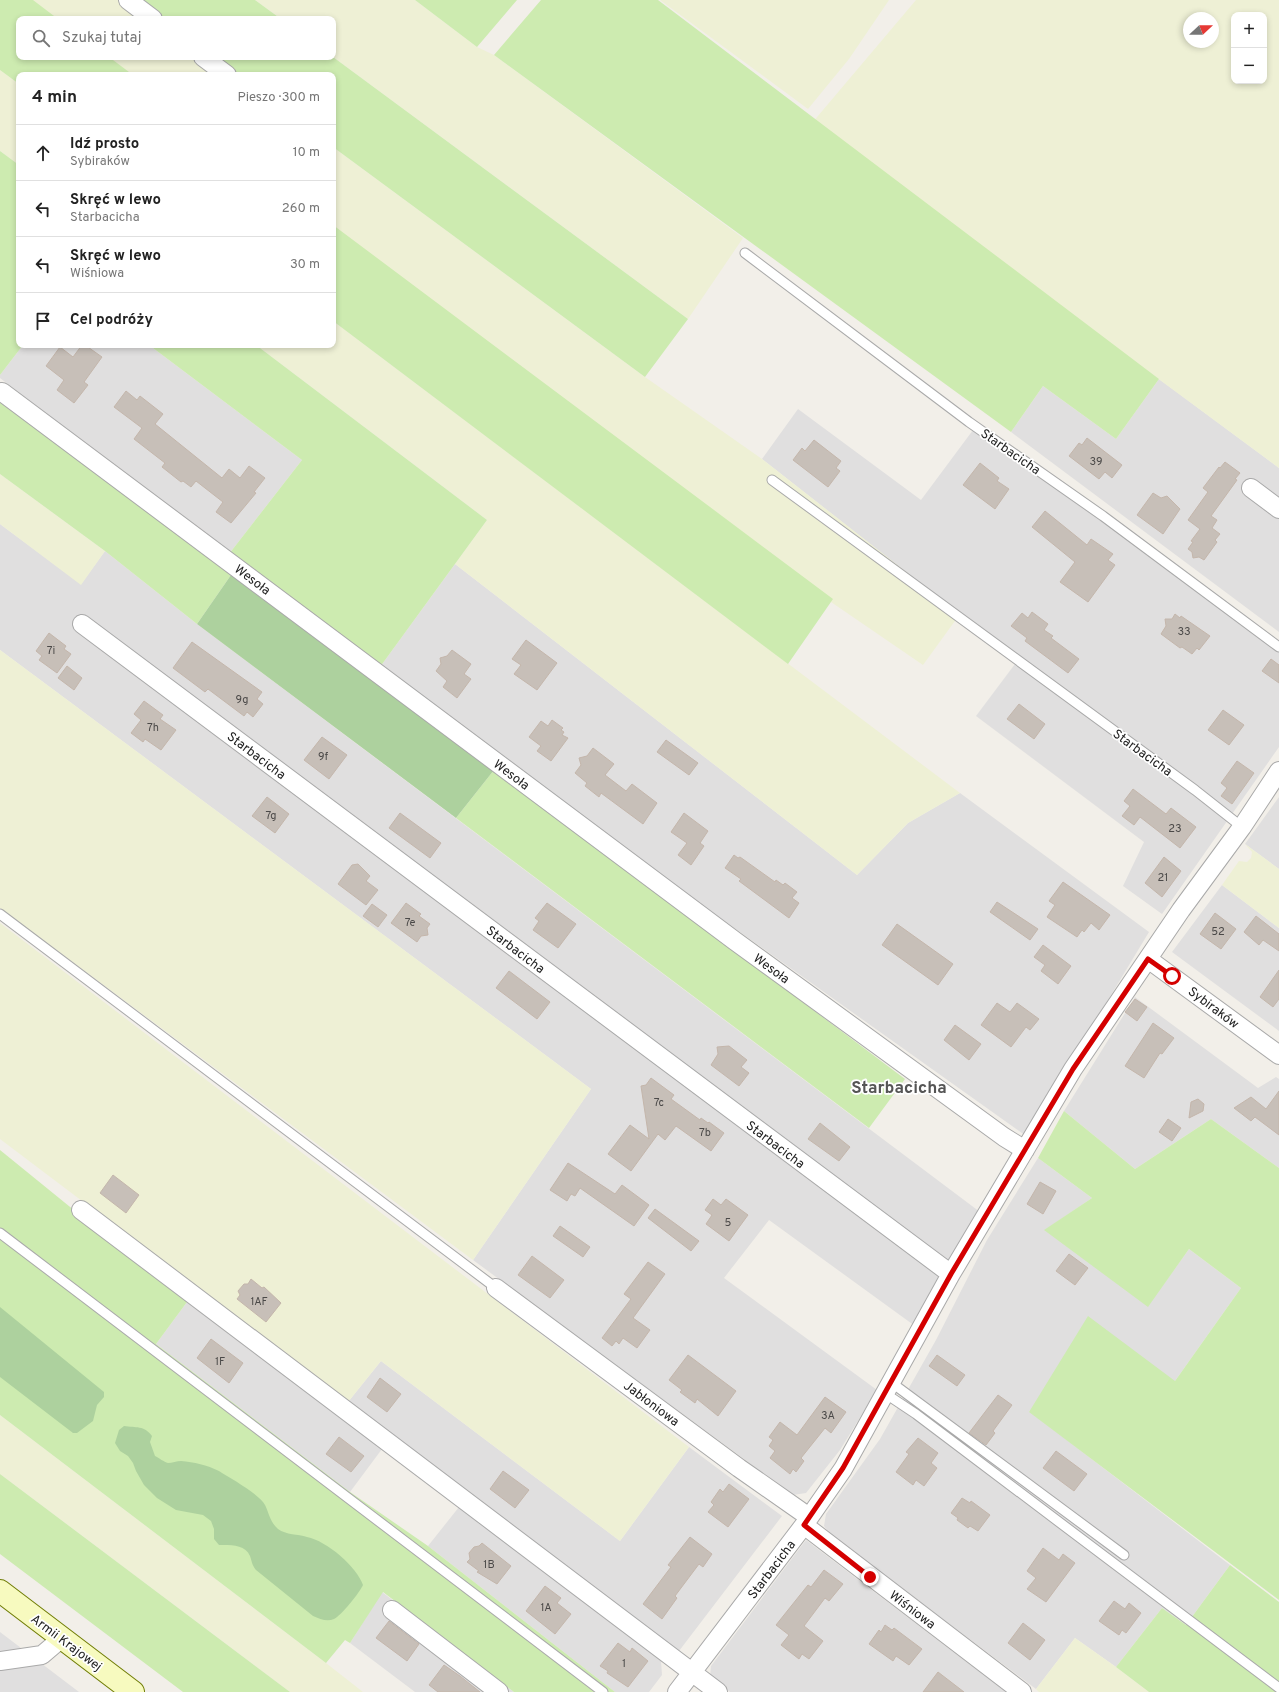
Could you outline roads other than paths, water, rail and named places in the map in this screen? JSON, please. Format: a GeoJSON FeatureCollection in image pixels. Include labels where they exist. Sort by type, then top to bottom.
{"type":"FeatureCollection","features":[{"type":"Feature","properties":{"kind":"street"},"geometry":{"type":"LineString","coordinates":[[128,0],[149,16]]}},
{"type":"Feature","properties":{"kind":"street"},"geometry":{"type":"LineString","coordinates":[[207,60],[223,72]]}},
{"type":"Feature","properties":{"kind":"street","name":"Wesoła"},"geometry":{"type":"LineString","coordinates":[[2,392],[735,941],[1004,1137],[1026,1150]]}},
{"type":"Feature","properties":{"kind":"street"},"geometry":{"type":"LineString","coordinates":[[1251,488],[1279,509]]}},
{"type":"Feature","properties":{"kind":"street","name":"Starbacicha"},"geometry":{"type":"LineString","coordinates":[[82,624],[951,1274]]}},
{"type":"Feature","properties":{"kind":"street","name":"Starbacicha"},"geometry":{"type":"LineString","coordinates":[[677,1692],[806,1521],[843,1468],[889,1388],[951,1274],[1073,1069],[1181,910],[1242,827],[1279,771]]}},
{"type":"Feature","properties":{"kind":"street","name":"Sybiraków"},"geometry":{"type":"LineString","coordinates":[[1148,959],[1279,1055]]}},
{"type":"Feature","properties":{"kind":"street"},"geometry":{"type":"LineString","coordinates":[[81,1210],[718,1692]]}},
{"type":"Feature","properties":{"kind":"street","name":"Jabłoniowa"},"geometry":{"type":"LineString","coordinates":[[496,1288],[739,1468],[806,1521]]}},
{"type":"Feature","properties":{"kind":"street","name":"Wiśniowa"},"geometry":{"type":"LineString","coordinates":[[806,1521],[1022,1692]]}},
{"type":"Feature","properties":{"kind":"street","name":"Armii Krajowej"},"geometry":{"type":"LineString","coordinates":[[0,1591],[133,1692]]}},
{"type":"Feature","properties":{"kind":"street"},"geometry":{"type":"LineString","coordinates":[[392,1610],[499,1692]]}},
{"type":"Feature","properties":{"kind":"street"},"geometry":{"type":"LineString","coordinates":[[0,1661],[42,1655],[62,1638]]}},
{"type":"Feature","properties":{"kind":"lane","name":"Starbacicha"},"geometry":{"type":"LineString","coordinates":[[745,253],[969,422],[1103,516],[1279,647]]}},
{"type":"Feature","properties":{"kind":"lane","name":"Starbacicha"},"geometry":{"type":"LineString","coordinates":[[772,480],[1195,790],[1242,827]]}},
{"type":"Feature","properties":{"kind":"lane"},"geometry":{"type":"LineString","coordinates":[[0,914],[496,1288]]}},
{"type":"Feature","properties":{"kind":"lane"},"geometry":{"type":"LineString","coordinates":[[0,1233],[603,1692]]}},
{"type":"Feature","properties":{"kind":"lane"},"geometry":{"type":"LineString","coordinates":[[889,1388],[1124,1555]]}},
{"type":"Feature","properties":{"kind":"lane"},"geometry":{"type":"LineString","coordinates":[[889,1388],[916,1414],[1279,1688]]}},
{"type":"Feature","properties":{"kind":"district","name":"Starbacicha"},"geometry":{"type":"Point","coordinates":[899,1087]}}]}
